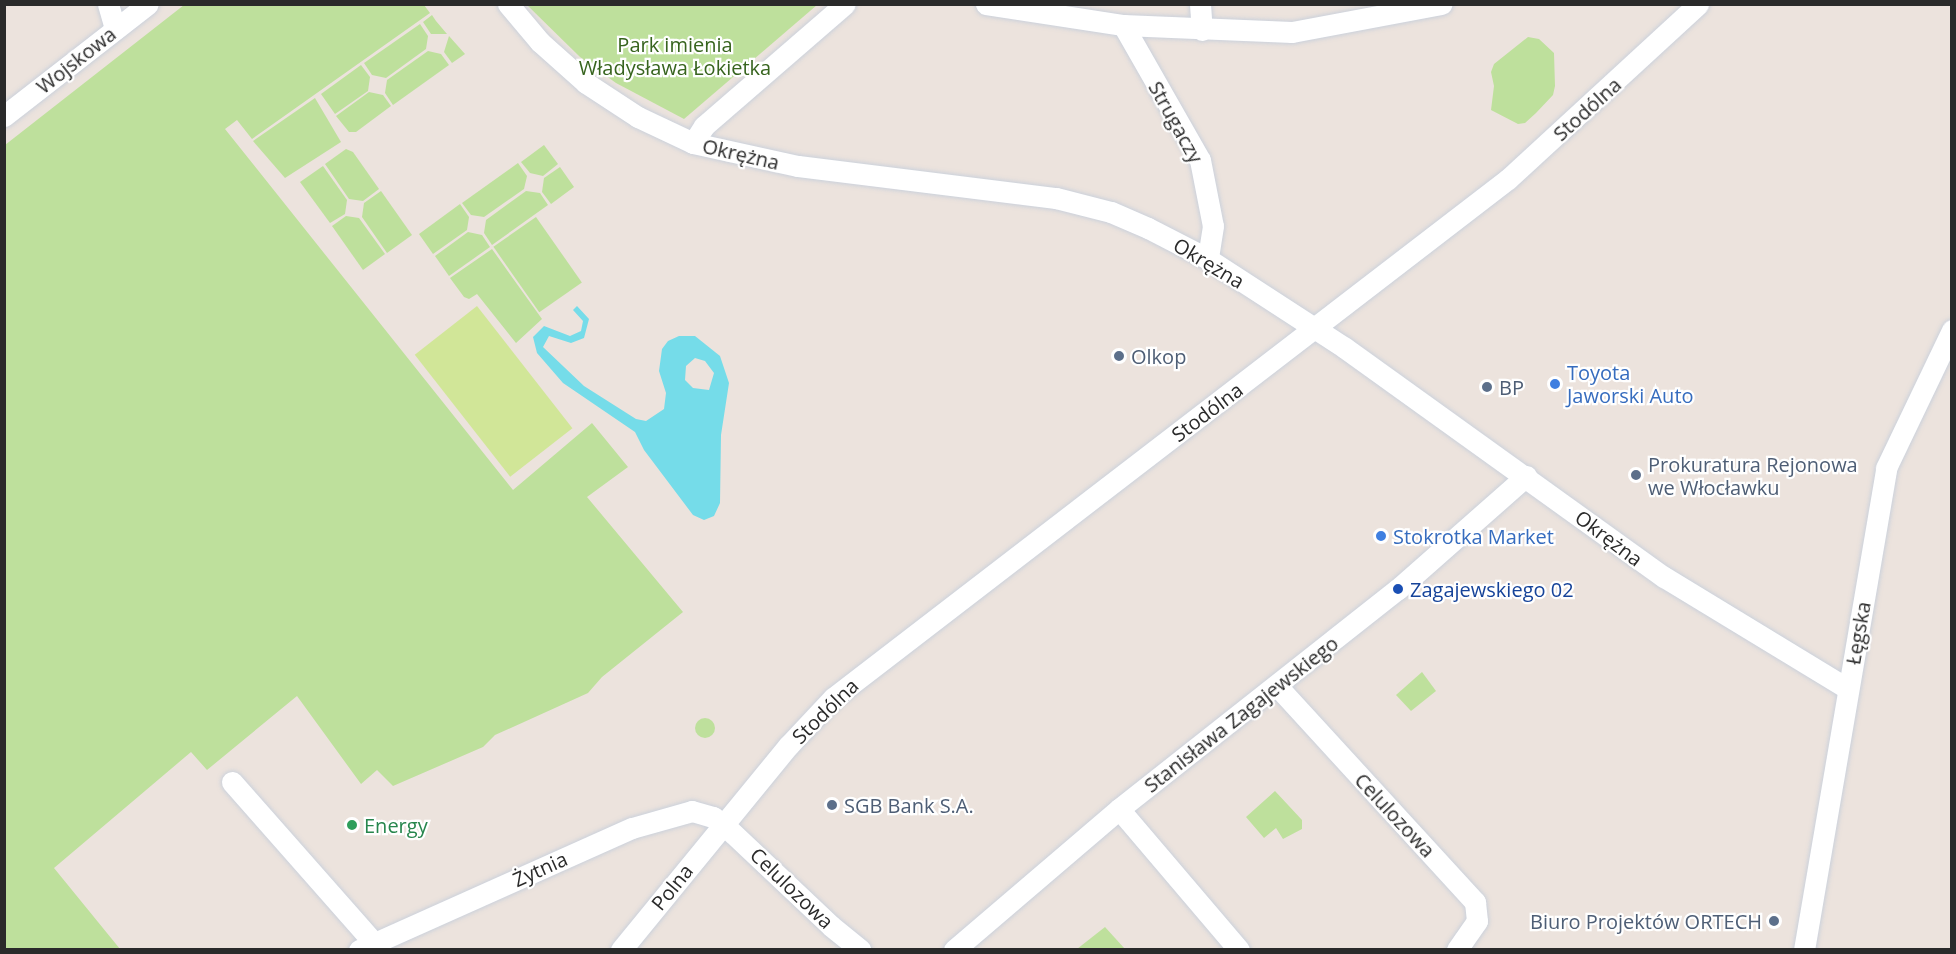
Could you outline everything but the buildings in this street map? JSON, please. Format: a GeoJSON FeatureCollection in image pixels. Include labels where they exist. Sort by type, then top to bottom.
{"type":"FeatureCollection","features":[{"type":"Feature","properties":{"kind":"street"},"geometry":{"type":"LineString","coordinates":[[108,4],[116,29]]}},
{"type":"Feature","properties":{"kind":"street","name":"Wojskowa"},"geometry":{"type":"LineString","coordinates":[[4,116],[148,4]]}},
{"type":"Feature","properties":{"kind":"street","name":"Okrężna"},"geometry":{"type":"LineString","coordinates":[[508,4],[540,42],[586,83],[638,117],[693,142],[798,166],[1056,198],[1128,219],[1208,260],[1315,328],[1526,476],[1655,572],[1848,689]]}},
{"type":"Feature","properties":{"kind":"street"},"geometry":{"type":"LineString","coordinates":[[693,142],[708,121],[844,4]]}},
{"type":"Feature","properties":{"kind":"street"},"geometry":{"type":"LineString","coordinates":[[986,4],[1123,25],[1202,30],[1312,31],[1441,4]]}},
{"type":"Feature","properties":{"kind":"street"},"geometry":{"type":"LineString","coordinates":[[1200,4],[1202,30]]}},
{"type":"Feature","properties":{"kind":"street","name":"Stodólna"},"geometry":{"type":"LineString","coordinates":[[724,825],[833,698],[1508,179],[1698,4]]}},
{"type":"Feature","properties":{"kind":"street","name":"Strugaczy"},"geometry":{"type":"LineString","coordinates":[[1123,25],[1200,160],[1213,226],[1208,260]]}},
{"type":"Feature","properties":{"kind":"street","name":"Łęgska"},"geometry":{"type":"LineString","coordinates":[[1804,950],[1886,468],[1952,330]]}},
{"type":"Feature","properties":{"kind":"street","name":"Stanisława Zagajewskiego"},"geometry":{"type":"LineString","coordinates":[[954,950],[1119,808],[1278,687],[1483,518],[1526,476]]}},
{"type":"Feature","properties":{"kind":"street","name":"Celulozowa"},"geometry":{"type":"LineString","coordinates":[[1278,687],[1474,902],[1477,921],[1457,950]]}},
{"type":"Feature","properties":{"kind":"street"},"geometry":{"type":"LineString","coordinates":[[232,782],[366,946]]}},
{"type":"Feature","properties":{"kind":"street"},"geometry":{"type":"LineString","coordinates":[[1119,808],[1239,950]]}},
{"type":"Feature","properties":{"kind":"street","name":"Żytnia"},"geometry":{"type":"LineString","coordinates":[[366,946],[643,823],[692,811],[713,816],[724,825]]}},
{"type":"Feature","properties":{"kind":"street","name":"Polna"},"geometry":{"type":"LineString","coordinates":[[621,950],[724,825]]}},
{"type":"Feature","properties":{"kind":"street","name":"Celulozowa"},"geometry":{"type":"LineString","coordinates":[[724,825],[831,926],[861,950]]}},
{"type":"Feature","properties":{"kind":"green space"},"geometry":{"type":"Polygon","coordinates":[[[184,5],[424,5],[430,13],[252,139],[237,120],[225,129],[513,490],[592,423],[628,467],[587,497],[683,612],[602,677],[588,693],[495,735],[483,747],[393,786],[377,770],[361,784],[297,696],[207,770],[191,752],[54,868],[120,949],[5,949],[5,145],[184,5]]]}},
{"type":"Feature","properties":{"kind":"green space","name":"Park imienia Władysława Łokietka"},"geometry":{"type":"Polygon","coordinates":[[[527,5],[817,5],[684,119],[616,83],[580,57],[527,5]]]}},
{"type":"Feature","properties":{"kind":"green space"},"geometry":{"type":"Polygon","coordinates":[[[432,15],[447,34],[431,34],[423,22],[432,15]]]}},
{"type":"Feature","properties":{"kind":"green space"},"geometry":{"type":"Polygon","coordinates":[[[420,24],[428,36],[426,49],[386,78],[372,75],[364,63],[420,24]]]}},
{"type":"Feature","properties":{"kind":"green space"},"geometry":{"type":"Polygon","coordinates":[[[449,36],[465,54],[452,63],[444,52],[449,36]]]}},
{"type":"Feature","properties":{"kind":"green space"},"geometry":{"type":"Polygon","coordinates":[[[1528,37],[1539,39],[1554,53],[1555,86],[1553,95],[1536,113],[1525,123],[1518,124],[1491,110],[1494,86],[1491,72],[1494,64],[1528,37]]]}},
{"type":"Feature","properties":{"kind":"green space"},"geometry":{"type":"Polygon","coordinates":[[[428,51],[441,54],[449,65],[393,105],[385,93],[387,80],[428,51]]]}},
{"type":"Feature","properties":{"kind":"green space"},"geometry":{"type":"Polygon","coordinates":[[[361,65],[370,77],[368,91],[335,114],[321,94],[361,65]]]}},
{"type":"Feature","properties":{"kind":"green space"},"geometry":{"type":"Polygon","coordinates":[[[369,92],[383,95],[391,106],[356,132],[349,132],[336,116],[369,92]]]}},
{"type":"Feature","properties":{"kind":"green space"},"geometry":{"type":"Polygon","coordinates":[[[315,98],[341,142],[285,178],[253,141],[315,98]]]}},
{"type":"Feature","properties":{"kind":"green space"},"geometry":{"type":"Polygon","coordinates":[[[544,145],[558,164],[543,176],[530,173],[521,162],[544,145]]]}},
{"type":"Feature","properties":{"kind":"green space"},"geometry":{"type":"Polygon","coordinates":[[[346,149],[353,152],[379,189],[363,201],[349,199],[325,164],[346,149]]]}},
{"type":"Feature","properties":{"kind":"green space"},"geometry":{"type":"Polygon","coordinates":[[[518,163],[527,176],[524,189],[484,217],[471,215],[462,203],[518,163]]]}},
{"type":"Feature","properties":{"kind":"green space"},"geometry":{"type":"Polygon","coordinates":[[[323,166],[347,200],[345,214],[330,223],[300,182],[323,166]]]}},
{"type":"Feature","properties":{"kind":"green space"},"geometry":{"type":"Polygon","coordinates":[[[560,167],[574,187],[551,204],[542,192],[544,178],[560,167]]]}},
{"type":"Feature","properties":{"kind":"green space"},"geometry":{"type":"Polygon","coordinates":[[[381,191],[412,235],[387,253],[362,217],[364,203],[381,191]]]}},
{"type":"Feature","properties":{"kind":"green space"},"geometry":{"type":"Polygon","coordinates":[[[526,191],[540,193],[548,205],[492,245],[484,233],[486,220],[526,191]]]}},
{"type":"Feature","properties":{"kind":"green space"},"geometry":{"type":"Polygon","coordinates":[[[460,204],[469,217],[467,230],[433,254],[419,234],[460,204]]]}},
{"type":"Feature","properties":{"kind":"green space"},"geometry":{"type":"Polygon","coordinates":[[[346,216],[359,218],[385,254],[363,270],[332,226],[346,216]]]}},
{"type":"Feature","properties":{"kind":"green space"},"geometry":{"type":"Polygon","coordinates":[[[536,217],[582,283],[539,312],[493,247],[536,217]]]}},
{"type":"Feature","properties":{"kind":"green space"},"geometry":{"type":"Polygon","coordinates":[[[468,232],[482,235],[490,247],[449,276],[435,256],[468,232]]]}},
{"type":"Feature","properties":{"kind":"green space"},"geometry":{"type":"Polygon","coordinates":[[[492,249],[542,319],[516,343],[477,294],[469,299],[464,297],[450,278],[492,249]]]}},
{"type":"Feature","properties":{"kind":"green space"},"geometry":{"type":"Polygon","coordinates":[[[477,306],[572,428],[510,477],[415,355],[477,306]]]}},
{"type":"Feature","properties":{"kind":"green space"},"geometry":{"type":"Polygon","coordinates":[[[1422,672],[1436,691],[1411,711],[1396,695],[1422,672]]]}},
{"type":"Feature","properties":{"kind":"green space"},"geometry":{"type":"Polygon","coordinates":[[[705,718],[712,721],[715,728],[712,735],[705,738],[698,735],[695,728],[698,721],[705,718]]]}},
{"type":"Feature","properties":{"kind":"green space"},"geometry":{"type":"Polygon","coordinates":[[[1275,791],[1302,820],[1302,829],[1283,839],[1276,828],[1264,838],[1246,817],[1275,791]]]}},
{"type":"Feature","properties":{"kind":"green space"},"geometry":{"type":"Polygon","coordinates":[[[1105,927],[1125,949],[1077,949],[1105,927]]]}},
{"type":"Feature","properties":{"kind":"water"},"geometry":{"type":"Polygon","coordinates":[[[577,306],[589,319],[584,338],[571,343],[549,336],[543,347],[584,386],[636,419],[646,421],[664,409],[666,393],[659,371],[662,349],[668,341],[679,336],[695,336],[720,356],[729,383],[721,435],[720,503],[714,516],[704,520],[693,515],[644,450],[635,432],[563,383],[537,353],[533,337],[544,326],[570,336],[581,331],[583,321],[573,310],[577,306]],[[695,358],[686,366],[685,380],[693,388],[709,390],[714,373],[705,361],[695,358]]]}},
{"type":"Feature","properties":{"kind":"place","name":"Olkop"},"geometry":{"type":"Point","coordinates":[1119,356]}},
{"type":"Feature","properties":{"kind":"place","name":"Toyota Jaworski Auto"},"geometry":{"type":"Point","coordinates":[1555,384]}},
{"type":"Feature","properties":{"kind":"place","name":"BP"},"geometry":{"type":"Point","coordinates":[1487,387]}},
{"type":"Feature","properties":{"kind":"place","name":"Prokuratura Rejonowa we Włocławku"},"geometry":{"type":"Point","coordinates":[1636,475]}},
{"type":"Feature","properties":{"kind":"place","name":"Stokrotka Market"},"geometry":{"type":"Point","coordinates":[1381,536]}},
{"type":"Feature","properties":{"kind":"place","name":"Zagajewskiego 02"},"geometry":{"type":"Point","coordinates":[1398,589]}},
{"type":"Feature","properties":{"kind":"place","name":"SGB Bank S.A."},"geometry":{"type":"Point","coordinates":[832,805]}},
{"type":"Feature","properties":{"kind":"place","name":"Energy"},"geometry":{"type":"Point","coordinates":[352,825]}},
{"type":"Feature","properties":{"kind":"place","name":"Biuro Projektów ORTECH"},"geometry":{"type":"Point","coordinates":[1774,921]}}]}
